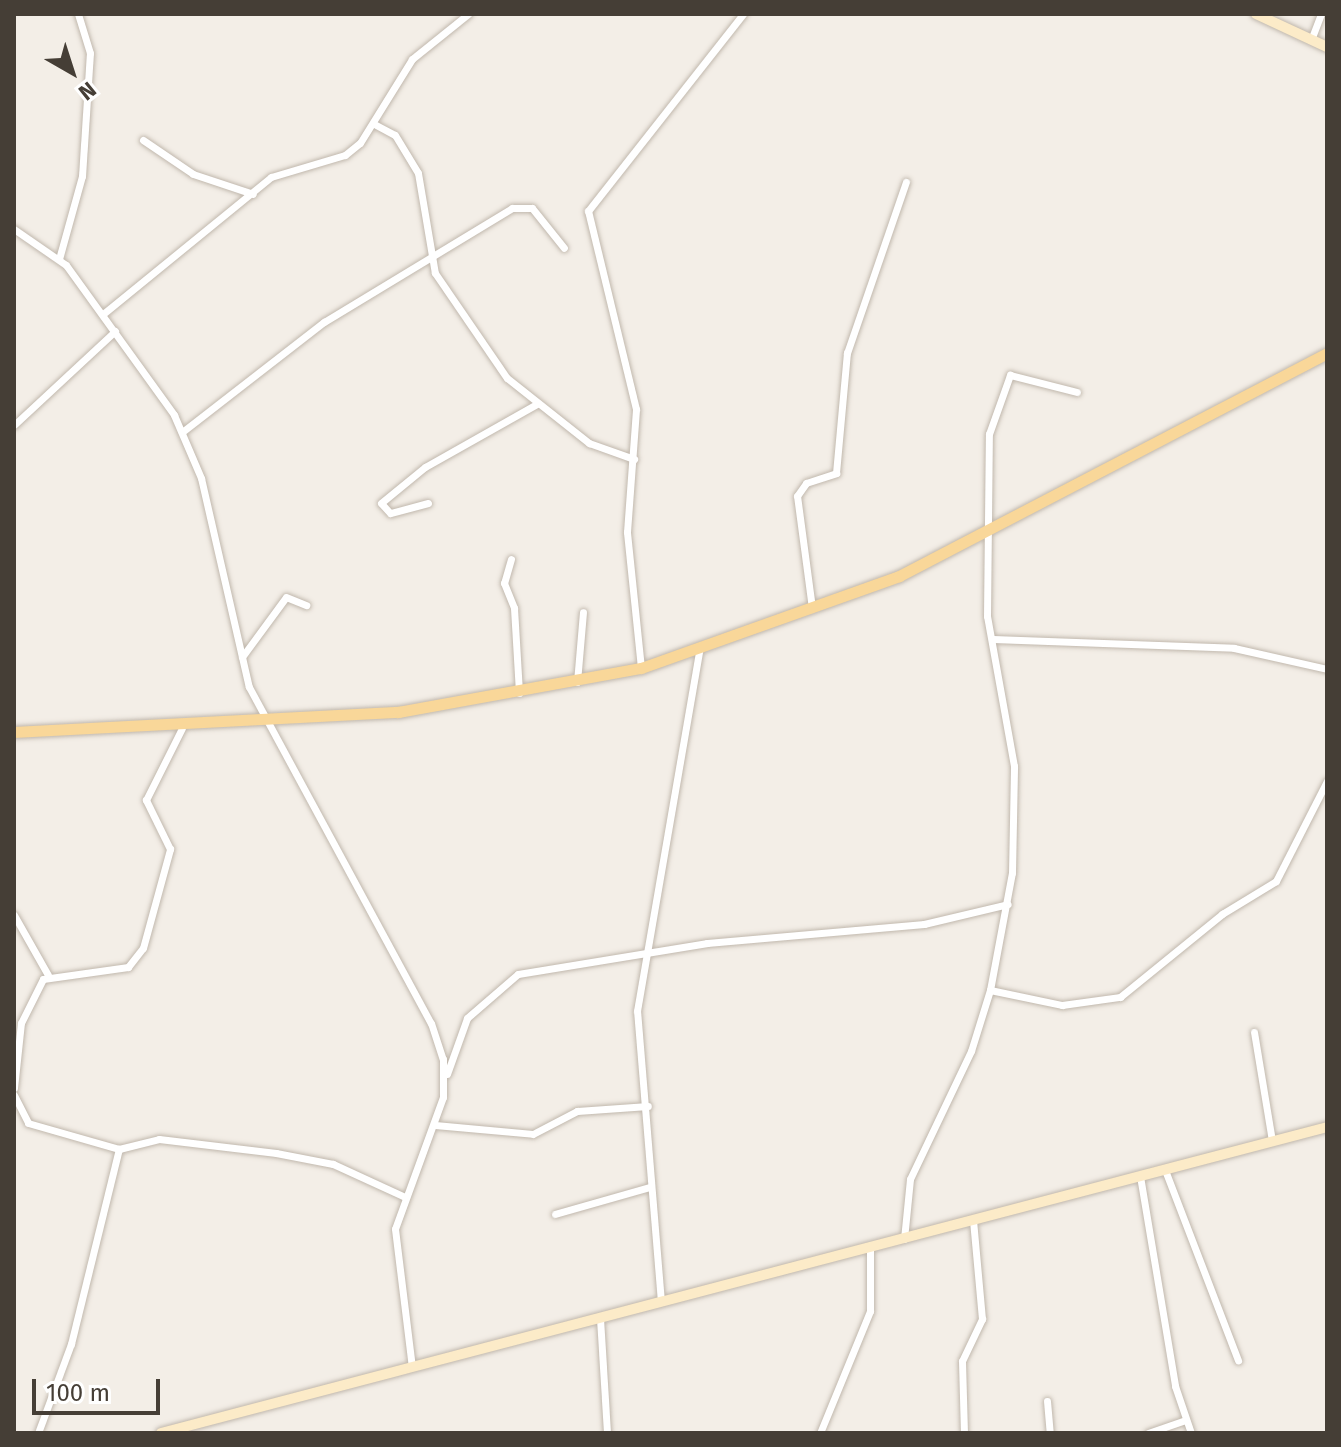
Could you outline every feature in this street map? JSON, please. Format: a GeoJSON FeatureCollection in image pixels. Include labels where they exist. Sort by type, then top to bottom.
{"type":"FeatureCollection","features":[{"type":"Feature","properties":{"kind":"main road"},"geometry":{"type":"LineString","coordinates":[[1256,14],[1327,47]]}},
{"type":"Feature","properties":{"kind":"main road"},"geometry":{"type":"LineString","coordinates":[[14,732],[182,728],[265,722],[519,694],[641,668],[699,651],[812,610],[985,535],[1327,353]]}},
{"type":"Feature","properties":{"kind":"main road"},"geometry":{"type":"LineString","coordinates":[[161,1433],[1327,1127]]}},
{"type":"Feature","properties":{"kind":"street"},"geometry":{"type":"LineString","coordinates":[[59,259],[82,176],[90,53],[78,14]]}},
{"type":"Feature","properties":{"kind":"street"},"geometry":{"type":"LineString","coordinates":[[103,314],[287,168],[345,155],[376,125],[412,59],[468,14]]}},
{"type":"Feature","properties":{"kind":"street"},"geometry":{"type":"LineString","coordinates":[[641,668],[627,532],[636,409],[588,211],[743,14]]}},
{"type":"Feature","properties":{"kind":"street"},"geometry":{"type":"LineString","coordinates":[[1311,40],[1321,14]]}},
{"type":"Feature","properties":{"kind":"street"},"geometry":{"type":"LineString","coordinates":[[376,125],[395,135],[418,173],[429,258],[507,378],[589,443],[634,459]]}},
{"type":"Feature","properties":{"kind":"street"},"geometry":{"type":"LineString","coordinates":[[143,140],[193,174],[253,194]]}},
{"type":"Feature","properties":{"kind":"street"},"geometry":{"type":"LineString","coordinates":[[812,610],[797,496],[799,487],[836,473],[847,353],[906,182]]}},
{"type":"Feature","properties":{"kind":"street"},"geometry":{"type":"LineString","coordinates":[[182,432],[324,322],[521,204],[564,248]]}},
{"type":"Feature","properties":{"kind":"street"},"geometry":{"type":"LineString","coordinates":[[14,229],[59,259],[103,314],[182,432],[201,478],[242,657],[265,722],[399,959],[431,1023],[445,1080]]}},
{"type":"Feature","properties":{"kind":"street"},"geometry":{"type":"LineString","coordinates":[[14,425],[115,331]]}},
{"type":"Feature","properties":{"kind":"street"},"geometry":{"type":"LineString","coordinates":[[904,1239],[910,1179],[966,1064],[990,990],[1008,904],[1017,806],[993,639],[985,535],[987,448],[1004,379],[1019,375],[1077,392]]}},
{"type":"Feature","properties":{"kind":"street"},"geometry":{"type":"LineString","coordinates":[[428,503],[390,513],[381,503],[425,467],[537,404]]}},
{"type":"Feature","properties":{"kind":"street"},"geometry":{"type":"LineString","coordinates":[[511,559],[504,583],[514,608],[519,694]]}},
{"type":"Feature","properties":{"kind":"street"},"geometry":{"type":"LineString","coordinates":[[242,657],[286,597],[306,605]]}},
{"type":"Feature","properties":{"kind":"street"},"geometry":{"type":"LineString","coordinates":[[577,683],[583,612]]}},
{"type":"Feature","properties":{"kind":"street"},"geometry":{"type":"LineString","coordinates":[[993,639],[1234,648],[1327,669]]}},
{"type":"Feature","properties":{"kind":"street"},"geometry":{"type":"LineString","coordinates":[[661,1302],[650,1187],[648,1106],[637,1011],[642,951],[699,651]]}},
{"type":"Feature","properties":{"kind":"street"},"geometry":{"type":"LineString","coordinates":[[48,975],[105,974],[128,967],[143,948],[170,849],[146,800],[182,728]]}},
{"type":"Feature","properties":{"kind":"street"},"geometry":{"type":"LineString","coordinates":[[990,990],[1062,1005],[1120,997],[1222,914],[1276,881],[1327,781]]}},
{"type":"Feature","properties":{"kind":"street"},"geometry":{"type":"LineString","coordinates":[[412,1367],[395,1229],[435,1125],[445,1080],[467,1018],[514,976],[642,951],[892,928],[1008,904]]}},
{"type":"Feature","properties":{"kind":"street"},"geometry":{"type":"LineString","coordinates":[[14,915],[48,975]]}},
{"type":"Feature","properties":{"kind":"street"},"geometry":{"type":"LineString","coordinates":[[14,1088],[18,1023],[48,975]]}},
{"type":"Feature","properties":{"kind":"street"},"geometry":{"type":"LineString","coordinates":[[1254,1032],[1272,1141]]}},
{"type":"Feature","properties":{"kind":"street"},"geometry":{"type":"LineString","coordinates":[[14,1095],[28,1123],[119,1149],[159,1139],[276,1153],[333,1164],[405,1197]]}},
{"type":"Feature","properties":{"kind":"street"},"geometry":{"type":"LineString","coordinates":[[435,1125],[533,1134],[577,1111],[648,1106]]}},
{"type":"Feature","properties":{"kind":"street"},"geometry":{"type":"LineString","coordinates":[[38,1433],[71,1344],[119,1149]]}},
{"type":"Feature","properties":{"kind":"street"},"geometry":{"type":"LineString","coordinates":[[1165,1170],[1238,1360]]}},
{"type":"Feature","properties":{"kind":"street"},"geometry":{"type":"LineString","coordinates":[[1140,1176],[1185,1420],[1191,1433]]}},
{"type":"Feature","properties":{"kind":"street"},"geometry":{"type":"LineString","coordinates":[[555,1214],[650,1187]]}},
{"type":"Feature","properties":{"kind":"street"},"geometry":{"type":"LineString","coordinates":[[964,1433],[962,1361],[982,1319],[973,1220]]}},
{"type":"Feature","properties":{"kind":"street"},"geometry":{"type":"LineString","coordinates":[[820,1433],[870,1311],[870,1247]]}},
{"type":"Feature","properties":{"kind":"street"},"geometry":{"type":"LineString","coordinates":[[600,1318],[607,1433]]}},
{"type":"Feature","properties":{"kind":"street"},"geometry":{"type":"LineString","coordinates":[[1047,1401],[1050,1433]]}},
{"type":"Feature","properties":{"kind":"street"},"geometry":{"type":"LineString","coordinates":[[1148,1433],[1185,1420]]}}]}
